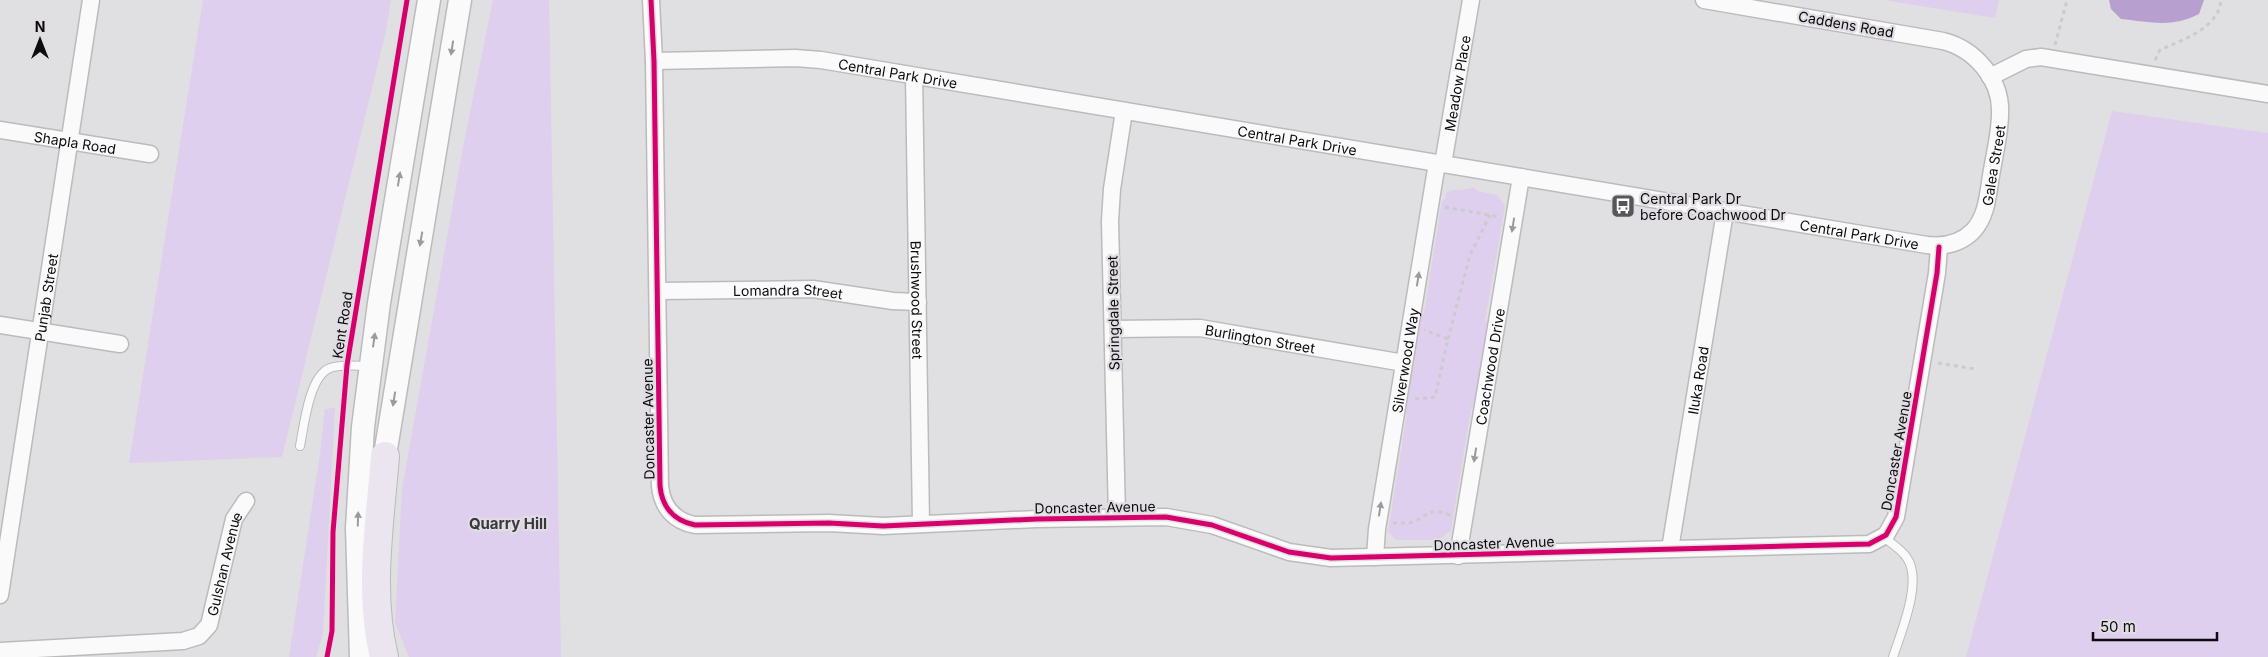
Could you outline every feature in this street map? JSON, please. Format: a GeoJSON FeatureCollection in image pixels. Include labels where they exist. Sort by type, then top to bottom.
{"type":"FeatureCollection","features":[{"type":"Feature","properties":{"kind":"highway"},"geometry":{"type":"LineString","coordinates":[[384,657],[376,612],[376,573],[385,456]]}},
{"type":"Feature","properties":{"kind":"main road"},"geometry":{"type":"LineString","coordinates":[[361,657],[357,528],[359,479],[370,366],[429,0]]}},
{"type":"Feature","properties":{"kind":"main road"},"geometry":{"type":"LineString","coordinates":[[360,603],[460,0]]}},
{"type":"Feature","properties":{"kind":"street","name":"Punjab Street"},"geometry":{"type":"LineString","coordinates":[[0,595],[91,0]]}},
{"type":"Feature","properties":{"kind":"street","name":"Doncaster Avenue"},"geometry":{"type":"LineString","coordinates":[[651,0],[654,61],[660,486],[663,502],[673,515],[688,524],[703,526],[829,523],[871,526],[1117,517],[1166,518],[1198,521],[1269,546],[1312,556],[1331,558],[1861,545],[1876,542],[1884,537],[1893,525],[1898,509],[1938,273],[1939,246]]}},
{"type":"Feature","properties":{"kind":"street","name":"Meadow Place"},"geometry":{"type":"LineString","coordinates":[[1440,164],[1471,0]]}},
{"type":"Feature","properties":{"kind":"street","name":"Caddens Road"},"geometry":{"type":"LineString","coordinates":[[1704,0],[1944,41],[1965,49],[1986,71]]}},
{"type":"Feature","properties":{"kind":"street"},"geometry":{"type":"LineString","coordinates":[[1986,71],[2026,59],[2041,57],[2268,94]]}},
{"type":"Feature","properties":{"kind":"street","name":"Central Park Drive"},"geometry":{"type":"LineString","coordinates":[[654,61],[808,59],[1939,246]]}},
{"type":"Feature","properties":{"kind":"street","name":"Galea Street"},"geometry":{"type":"LineString","coordinates":[[1939,246],[1956,242],[1968,236],[1975,228],[1984,211],[2000,114],[1998,96],[1986,71]]}},
{"type":"Feature","properties":{"kind":"street","name":"Brushwood Street"},"geometry":{"type":"LineString","coordinates":[[914,76],[921,524]]}},
{"type":"Feature","properties":{"kind":"street","name":"Springdale Street"},"geometry":{"type":"LineString","coordinates":[[1117,517],[1111,204],[1124,111]]}},
{"type":"Feature","properties":{"kind":"street","name":"Shapla Road"},"geometry":{"type":"LineString","coordinates":[[0,130],[150,154]]}},
{"type":"Feature","properties":{"kind":"street","name":"Silverwood Way"},"geometry":{"type":"LineString","coordinates":[[1376,557],[1377,529],[1404,363],[1440,164]]}},
{"type":"Feature","properties":{"kind":"street","name":"Coachwood Drive"},"geometry":{"type":"LineString","coordinates":[[1458,556],[1521,177]]}},
{"type":"Feature","properties":{"kind":"street","name":"Iluka Road"},"geometry":{"type":"LineString","coordinates":[[1670,549],[1726,212]]}},
{"type":"Feature","properties":{"kind":"street","name":"Lomandra Street"},"geometry":{"type":"LineString","coordinates":[[658,291],[814,289],[893,301],[918,302]]}},
{"type":"Feature","properties":{"kind":"street"},"geometry":{"type":"LineString","coordinates":[[0,325],[120,344]]}},
{"type":"Feature","properties":{"kind":"street","name":"Burlington Street"},"geometry":{"type":"LineString","coordinates":[[1113,329],[1200,328],[1404,363]]}},
{"type":"Feature","properties":{"kind":"street","name":"Gulshan Avenue"},"geometry":{"type":"LineString","coordinates":[[0,651],[183,641],[199,636],[211,620],[234,519],[246,501]]}},
{"type":"Feature","properties":{"kind":"lane"},"geometry":{"type":"LineString","coordinates":[[300,446],[312,389],[321,374],[329,368],[347,365],[370,366]]}},
{"type":"Feature","properties":{"kind":"lane"},"geometry":{"type":"LineString","coordinates":[[1884,537],[1907,558],[1913,574],[1912,591],[1894,657]]}},
{"type":"Feature","properties":{"kind":"path"},"geometry":{"type":"LineString","coordinates":[[2052,58],[2057,32],[2067,0]]}},
{"type":"Feature","properties":{"kind":"path"},"geometry":{"type":"LineString","coordinates":[[2148,75],[2160,50],[2198,33],[2220,9],[2220,0]]}},
{"type":"Feature","properties":{"kind":"path"},"geometry":{"type":"LineString","coordinates":[[1444,206],[1504,218]]}},
{"type":"Feature","properties":{"kind":"path"},"geometry":{"type":"LineString","coordinates":[[1412,399],[1435,397],[1470,254],[1490,215]]}},
{"type":"Feature","properties":{"kind":"path"},"geometry":{"type":"LineString","coordinates":[[1422,329],[1448,339]]}},
{"type":"Feature","properties":{"kind":"path"},"geometry":{"type":"LineString","coordinates":[[1933,362],[1974,369]]}},
{"type":"Feature","properties":{"kind":"path"},"geometry":{"type":"LineString","coordinates":[[1391,524],[1410,523],[1432,511],[1438,510],[1453,516]]}},
{"type":"Feature","properties":{"kind":"shaded area"},"geometry":{"type":"Polygon","coordinates":[[[203,0],[391,0],[386,31],[282,457],[129,463],[203,0]]]}},
{"type":"Feature","properties":{"kind":"shaded area"},"geometry":{"type":"Polygon","coordinates":[[[493,0],[549,0],[561,657],[409,657],[395,623],[402,489],[464,142],[493,0]]]}},
{"type":"Feature","properties":{"kind":"shaded area"},"geometry":{"type":"Polygon","coordinates":[[[1884,0],[1999,0],[1995,18],[1884,0]]]}},
{"type":"Feature","properties":{"kind":"shaded area"},"geometry":{"type":"Polygon","coordinates":[[[2109,0],[2204,0],[2199,14],[2180,21],[2161,23],[2121,19],[2111,9],[2109,0]]]}},
{"type":"Feature","properties":{"kind":"shaded area"},"geometry":{"type":"Polygon","coordinates":[[[2112,111],[2268,133],[2268,657],[1966,657],[2112,111]]]}},
{"type":"Feature","properties":{"kind":"shaded area"},"geometry":{"type":"Polygon","coordinates":[[[1474,187],[1477,191],[1497,195],[1505,206],[1485,321],[1490,321],[1478,405],[1471,409],[1451,530],[1439,540],[1396,540],[1388,531],[1407,414],[1402,407],[1417,318],[1424,313],[1442,201],[1449,191],[1474,187]]]}},
{"type":"Feature","properties":{"kind":"shaded area"},"geometry":{"type":"Polygon","coordinates":[[[335,408],[323,634],[316,657],[289,657],[320,454],[325,409],[335,408]]]}},
{"type":"Feature","properties":{"kind":"cycle path","name":"Kent Road"},"geometry":{"type":"LineString","coordinates":[[327,657],[332,631],[333,532],[347,365],[407,0]]}},
{"type":"Feature","properties":{"kind":"cycle path"},"geometry":{"type":"LineString","coordinates":[[651,0],[654,61],[660,486],[663,500],[670,512],[681,520],[695,525],[829,523],[883,526],[1037,519],[1166,517],[1212,525],[1289,552],[1331,558],[1869,544],[1886,535],[1896,517],[1937,273],[1939,247]]}},
{"type":"Feature","properties":{"kind":"place","name":"Central Park Dr before Coachwood Dr"},"geometry":{"type":"Point","coordinates":[1623,206]}},
{"type":"Feature","properties":{"kind":"district","name":"Quarry Hill"},"geometry":{"type":"Point","coordinates":[508,523]}}]}
